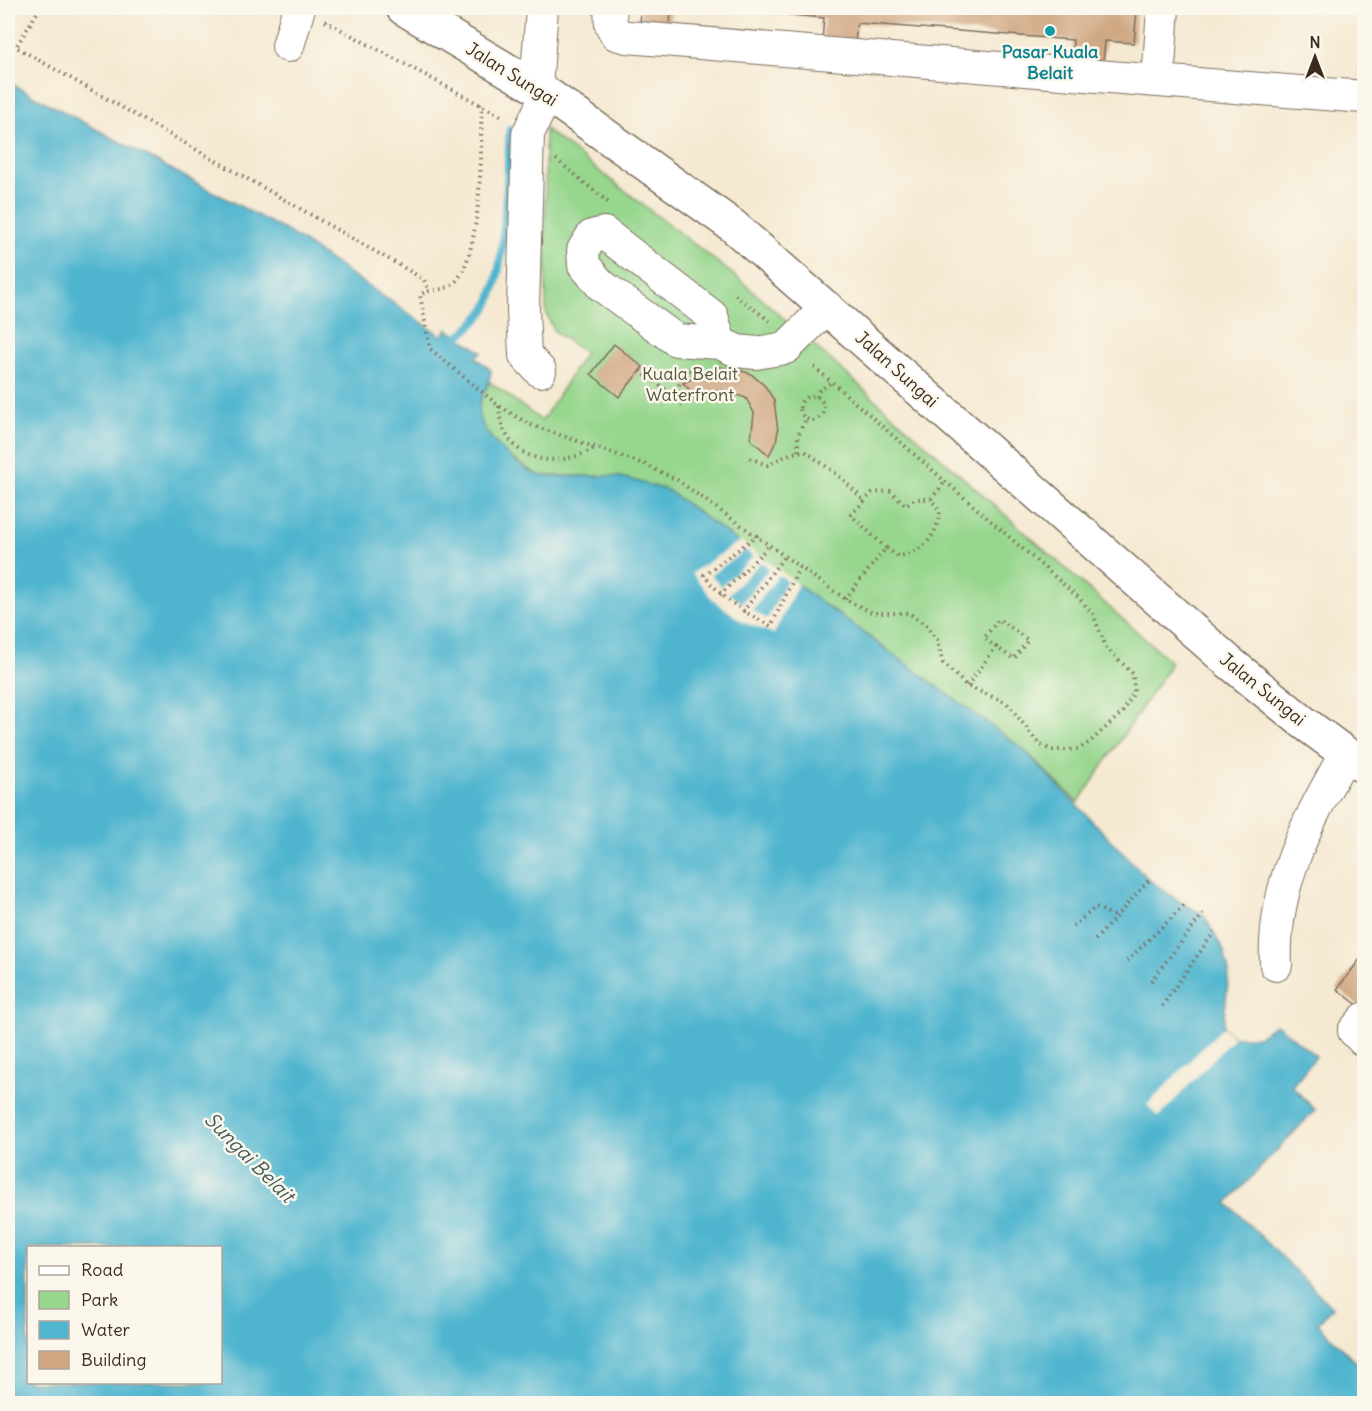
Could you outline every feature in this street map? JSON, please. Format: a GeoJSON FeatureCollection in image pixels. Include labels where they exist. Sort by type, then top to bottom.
{"type":"FeatureCollection","features":[{"type":"Feature","properties":{"kind":"main road","name":"Jalan Sungai"},"geometry":{"type":"LineString","coordinates":[[403,8],[542,91],[733,226],[827,306],[1159,601],[1294,714],[1355,760]]}},
{"type":"Feature","properties":{"kind":"street"},"geometry":{"type":"LineString","coordinates":[[288,46],[299,8]]}},
{"type":"Feature","properties":{"kind":"street"},"geometry":{"type":"LineString","coordinates":[[540,371],[525,355],[523,309],[528,134],[542,91],[542,8]]}},
{"type":"Feature","properties":{"kind":"street"},"geometry":{"type":"LineString","coordinates":[[610,8],[611,26],[616,34],[627,37],[1365,97]]}},
{"type":"Feature","properties":{"kind":"street"},"geometry":{"type":"LineString","coordinates":[[1158,81],[1163,8]]}},
{"type":"Feature","properties":{"kind":"street"},"geometry":{"type":"LineString","coordinates":[[720,343],[737,351],[756,353],[786,348],[827,306]]}},
{"type":"Feature","properties":{"kind":"street"},"geometry":{"type":"LineString","coordinates":[[1276,965],[1277,924],[1284,882],[1303,831],[1355,760]]}},
{"type":"Feature","properties":{"kind":"street"},"geometry":{"type":"LineString","coordinates":[[1365,1018],[1354,1031],[1365,1041]]}},
{"type":"Feature","properties":{"kind":"path"},"geometry":{"type":"LineString","coordinates":[[40,8],[16,47],[424,280],[429,290]]}},
{"type":"Feature","properties":{"kind":"path"},"geometry":{"type":"LineString","coordinates":[[481,104],[475,229],[469,256],[457,280],[446,289],[429,290],[420,296],[430,349],[491,397],[499,406],[531,425],[596,447],[677,480],[758,535],[845,599],[873,613],[909,613],[926,625],[938,640],[942,663],[967,686],[1006,703],[1040,745],[1053,750],[1079,749],[1123,712],[1131,702],[1134,680],[1133,674],[1106,647],[1093,614],[1078,597],[946,481],[830,383],[810,363],[795,339]]}},
{"type":"Feature","properties":{"kind":"path"},"geometry":{"type":"LineString","coordinates":[[677,398],[680,380],[692,365]]}},
{"type":"Feature","properties":{"kind":"path"},"geometry":{"type":"LineString","coordinates":[[640,371],[677,398],[686,409]]}},
{"type":"Feature","properties":{"kind":"path"},"geometry":{"type":"LineString","coordinates":[[817,397],[819,391],[830,383]]}},
{"type":"Feature","properties":{"kind":"path"},"geometry":{"type":"LineString","coordinates":[[809,396],[817,397],[823,402],[824,414],[814,420],[806,419],[801,413],[802,401],[809,396]]}},
{"type":"Feature","properties":{"kind":"path"},"geometry":{"type":"LineString","coordinates":[[499,406],[505,432],[518,449],[532,458],[553,461],[577,458],[596,447]]}},
{"type":"Feature","properties":{"kind":"path"},"geometry":{"type":"LineString","coordinates":[[798,451],[798,435],[806,419]]}},
{"type":"Feature","properties":{"kind":"path"},"geometry":{"type":"LineString","coordinates":[[750,458],[767,465],[798,451],[805,451],[813,455],[865,501]]}},
{"type":"Feature","properties":{"kind":"path"},"geometry":{"type":"LineString","coordinates":[[930,499],[940,512],[938,528],[916,554],[898,556],[851,516],[872,492],[890,491],[906,505],[915,499],[930,499],[946,481]]}},
{"type":"Feature","properties":{"kind":"path"},"geometry":{"type":"LineString","coordinates":[[758,535],[704,575],[720,595],[743,612],[771,626],[800,566]]}},
{"type":"Feature","properties":{"kind":"path"},"geometry":{"type":"LineString","coordinates":[[720,595],[770,544]]}},
{"type":"Feature","properties":{"kind":"path"},"geometry":{"type":"LineString","coordinates":[[845,599],[886,548]]}},
{"type":"Feature","properties":{"kind":"path"},"geometry":{"type":"LineString","coordinates":[[743,612],[785,555]]}},
{"type":"Feature","properties":{"kind":"path"},"geometry":{"type":"LineString","coordinates":[[999,619],[1028,640],[1014,659],[996,647],[984,638],[999,619]]}},
{"type":"Feature","properties":{"kind":"path"},"geometry":{"type":"LineString","coordinates":[[967,686],[996,647]]}},
{"type":"Feature","properties":{"kind":"path"},"geometry":{"type":"LineString","coordinates":[[1095,940],[1149,880]]}},
{"type":"Feature","properties":{"kind":"path"},"geometry":{"type":"LineString","coordinates":[[1127,961],[1185,905]]}},
{"type":"Feature","properties":{"kind":"path"},"geometry":{"type":"LineString","coordinates":[[1073,926],[1096,907],[1116,917]]}},
{"type":"Feature","properties":{"kind":"path"},"geometry":{"type":"LineString","coordinates":[[1151,981],[1203,914]]}},
{"type":"Feature","properties":{"kind":"path"},"geometry":{"type":"LineString","coordinates":[[1162,1006],[1214,932]]}},
{"type":"Feature","properties":{"kind":"green space","name":"Kuala Belait Waterfront"},"geometry":{"type":"Polygon","coordinates":[[[545,129],[739,279],[1170,661],[1169,667],[1078,803],[1023,749],[667,490],[614,476],[540,476],[505,454],[488,434],[478,416],[479,402],[490,382],[542,421],[585,353],[554,331],[546,312],[545,129]]]}},
{"type":"Feature","properties":{"kind":"water","name":"Sungai Belait"},"geometry":{"type":"Polygon","coordinates":[[[8,82],[290,233],[442,336],[447,329],[482,352],[475,357],[491,370],[479,408],[481,423],[495,442],[514,461],[543,476],[613,476],[667,490],[1023,749],[1149,880],[1185,905],[1203,914],[1224,951],[1229,972],[1223,1027],[1234,1037],[1258,1037],[1276,1024],[1316,1056],[1292,1086],[1315,1110],[1227,1203],[1332,1307],[1318,1324],[1364,1370],[1364,1403],[8,1403],[8,82]]]}},
{"type":"Feature","properties":{"kind":"pier"},"geometry":{"type":"Polygon","coordinates":[[[740,541],[798,584],[774,634],[743,622],[713,600],[692,573],[740,541]],[[746,550],[711,575],[721,586],[753,557],[746,550]],[[761,562],[729,594],[742,603],[769,568],[761,562]],[[779,575],[752,610],[767,619],[787,580],[779,575]]]}},
{"type":"Feature","properties":{"kind":"pier"},"geometry":{"type":"Polygon","coordinates":[[[1223,1027],[1234,1037],[1159,1117],[1147,1105],[1223,1027]]]}},
{"type":"Feature","properties":{"kind":"building"},"geometry":{"type":"Polygon","coordinates":[[[641,8],[671,8],[670,27],[640,25],[641,8]]]}},
{"type":"Feature","properties":{"kind":"building","name":"Pasar Kuala Belait"},"geometry":{"type":"Polygon","coordinates":[[[716,8],[1137,8],[1134,43],[1105,41],[1103,64],[1072,62],[1073,40],[857,23],[855,43],[822,41],[824,18],[716,8]]]}},
{"type":"Feature","properties":{"kind":"building"},"geometry":{"type":"Polygon","coordinates":[[[614,344],[643,367],[619,397],[591,374],[614,344]]]}},
{"type":"Feature","properties":{"kind":"building"},"geometry":{"type":"Polygon","coordinates":[[[718,367],[751,374],[765,386],[774,400],[778,431],[776,442],[769,455],[751,440],[754,413],[746,398],[722,390],[713,391],[700,400],[683,383],[718,367]]]}},
{"type":"Feature","properties":{"kind":"building"},"geometry":{"type":"Polygon","coordinates":[[[1364,954],[1364,1010],[1337,989],[1364,954]]]}},
{"type":"Feature","properties":{"kind":"waterway"},"geometry":{"type":"LineString","coordinates":[[452,343],[484,312],[494,291],[505,221],[510,129]]}},
{"type":"Feature","properties":{"kind":"place","name":"Pasar Kuala Belait"},"geometry":{"type":"Point","coordinates":[1050,31]}}]}
